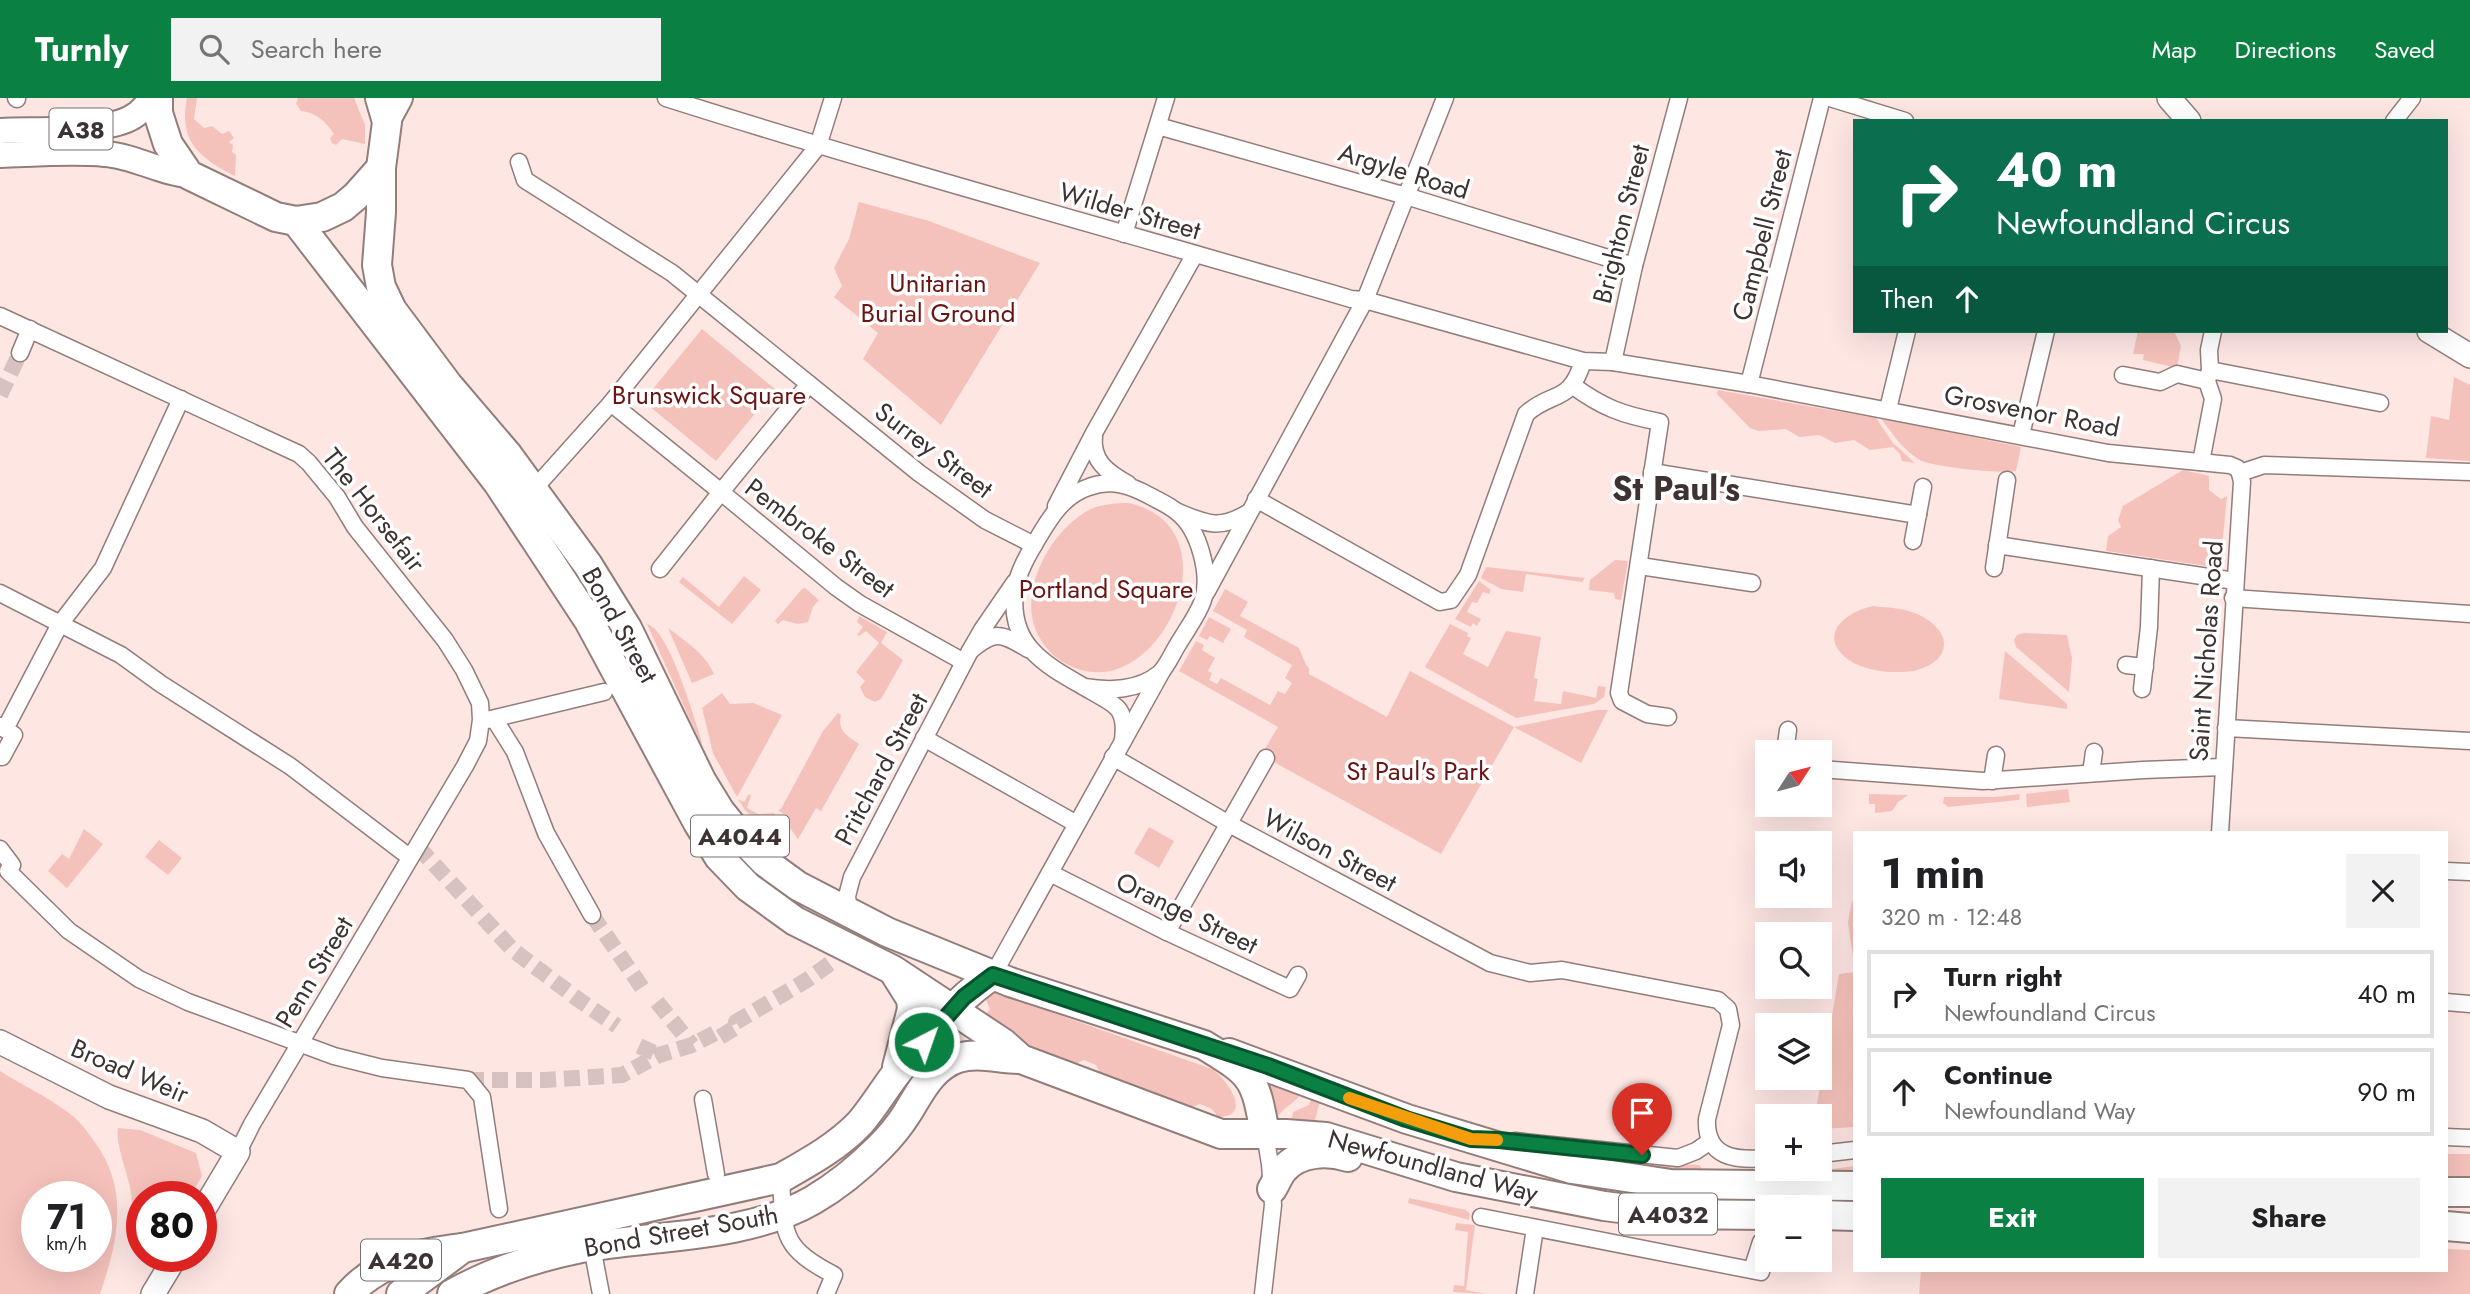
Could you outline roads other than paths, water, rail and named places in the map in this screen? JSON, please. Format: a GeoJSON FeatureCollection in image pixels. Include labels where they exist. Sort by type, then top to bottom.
{"type":"FeatureCollection","features":[{"type":"Feature","properties":{"kind":"highway","name":"A38"},"geometry":{"type":"LineString","coordinates":[[156,98],[168,144],[189,175],[286,219]]}},
{"type":"Feature","properties":{"kind":"highway","name":"Bond Street"},"geometry":{"type":"LineString","coordinates":[[387,103],[377,265],[381,287],[392,310],[448,384],[508,454],[588,565],[641,654],[682,744],[720,811],[741,837],[765,862],[797,886],[887,932],[993,975],[1204,1045]]}},
{"type":"Feature","properties":{"kind":"highway"},"geometry":{"type":"LineString","coordinates":[[286,219],[322,217],[342,207],[356,196],[381,168]]}},
{"type":"Feature","properties":{"kind":"highway","name":"Bond Street"},"geometry":{"type":"LineString","coordinates":[[286,219],[289,241],[330,296],[360,304],[498,483],[589,621],[719,857],[748,887],[795,921],[893,970],[953,1008],[1021,1059]]}},
{"type":"Feature","properties":{"kind":"highway","name":"Bond Street South"},"geometry":{"type":"LineString","coordinates":[[893,970],[911,999],[912,1009],[894,1077]]}},
{"type":"Feature","properties":{"kind":"highway","name":"Bond Street South"},"geometry":{"type":"LineString","coordinates":[[401,1294],[463,1248],[780,1178],[817,1158],[859,1123],[953,1008],[993,975]]}},
{"type":"Feature","properties":{"kind":"highway"},"geometry":{"type":"LineString","coordinates":[[1204,1045],[1232,1062],[1255,1086],[1265,1134]]}},
{"type":"Feature","properties":{"kind":"highway","name":"Newfoundland Way"},"geometry":{"type":"LineString","coordinates":[[1204,1045],[1268,1066],[1406,1119],[1572,1169],[1671,1184],[1853,1186]]}},
{"type":"Feature","properties":{"kind":"highway","name":"Bond Street South"},"geometry":{"type":"LineString","coordinates":[[452,1294],[534,1260],[592,1247],[724,1229],[782,1215],[813,1200],[845,1178],[879,1147],[905,1117],[922,1086],[949,1062],[978,1055],[996,1059],[1021,1059]]}},
{"type":"Feature","properties":{"kind":"highway","name":"Newfoundland Way"},"geometry":{"type":"LineString","coordinates":[[1021,1059],[1222,1134],[1326,1137],[1456,1177],[1569,1200],[1667,1214],[1755,1215]]}},
{"type":"Feature","properties":{"kind":"highway"},"geometry":{"type":"LineString","coordinates":[[1272,1189],[1283,1169],[1313,1154],[1335,1153],[1413,1179],[1456,1177]]}},
{"type":"Feature","properties":{"kind":"highway"},"geometry":{"type":"LineString","coordinates":[[2448,1192],[2470,1192]]}},
{"type":"Feature","properties":{"kind":"highway"},"geometry":{"type":"LineString","coordinates":[[1832,1215],[1853,1216]]}},
{"type":"Feature","properties":{"kind":"highway"},"geometry":{"type":"LineString","coordinates":[[2448,1221],[2470,1221]]}},
{"type":"Feature","properties":{"kind":"highway"},"geometry":{"type":"LineString","coordinates":[[2448,1226],[2470,1228]]}},
{"type":"Feature","properties":{"kind":"highway","name":"A420"},"geometry":{"type":"LineString","coordinates":[[349,1294],[382,1268],[409,1256],[463,1248]]}},
{"type":"Feature","properties":{"kind":"main road","name":"A38"},"geometry":{"type":"LineString","coordinates":[[0,131],[107,126],[133,117],[156,98]]}},
{"type":"Feature","properties":{"kind":"main road","name":"A38"},"geometry":{"type":"LineString","coordinates":[[0,155],[104,154],[136,159],[172,174],[189,175]]}},
{"type":"Feature","properties":{"kind":"street","name":"Wilder Street"},"geometry":{"type":"LineString","coordinates":[[666,98],[818,146],[1124,234],[1351,299],[1365,300],[1583,361]]}},
{"type":"Feature","properties":{"kind":"street"},"geometry":{"type":"LineString","coordinates":[[533,490],[611,403],[818,146],[833,98]]}},
{"type":"Feature","properties":{"kind":"street"},"geometry":{"type":"LineString","coordinates":[[1124,234],[1166,98]]}},
{"type":"Feature","properties":{"kind":"street"},"geometry":{"type":"LineString","coordinates":[[993,975],[1203,599],[1365,300],[1445,98]]}},
{"type":"Feature","properties":{"kind":"street","name":"Brighton Street"},"geometry":{"type":"LineString","coordinates":[[1613,362],[1634,266],[1679,98]]}},
{"type":"Feature","properties":{"kind":"street","name":"Campbell Street"},"geometry":{"type":"LineString","coordinates":[[1749,384],[1822,98]]}},
{"type":"Feature","properties":{"kind":"street"},"geometry":{"type":"LineString","coordinates":[[1830,98],[1898,119]]}},
{"type":"Feature","properties":{"kind":"street"},"geometry":{"type":"LineString","coordinates":[[2169,98],[2187,119]]}},
{"type":"Feature","properties":{"kind":"street"},"geometry":{"type":"LineString","coordinates":[[2395,119],[2412,98]]}},
{"type":"Feature","properties":{"kind":"street","name":"Argyle Road"},"geometry":{"type":"LineString","coordinates":[[1158,126],[1406,196],[1634,266]]}},
{"type":"Feature","properties":{"kind":"street"},"geometry":{"type":"LineString","coordinates":[[519,162],[525,180],[672,273],[809,384],[660,569]]}},
{"type":"Feature","properties":{"kind":"street"},"geometry":{"type":"LineString","coordinates":[[967,657],[1019,576],[1094,432],[1195,254]]}},
{"type":"Feature","properties":{"kind":"street","name":"The Horsefair"},"geometry":{"type":"LineString","coordinates":[[0,316],[299,454],[337,497],[355,527],[445,640],[464,670],[488,720]]}},
{"type":"Feature","properties":{"kind":"street"},"geometry":{"type":"LineString","coordinates":[[20,353],[30,329]]}},
{"type":"Feature","properties":{"kind":"street"},"geometry":{"type":"LineString","coordinates":[[1888,409],[1907,333]]}},
{"type":"Feature","properties":{"kind":"street"},"geometry":{"type":"LineString","coordinates":[[2021,435],[2046,333]]}},
{"type":"Feature","properties":{"kind":"street"},"geometry":{"type":"LineString","coordinates":[[2201,462],[2213,399],[2208,351],[2212,333]]}},
{"type":"Feature","properties":{"kind":"street"},"geometry":{"type":"LineString","coordinates":[[2432,333],[2470,356]]}},
{"type":"Feature","properties":{"kind":"street"},"geometry":{"type":"LineString","coordinates":[[1252,506],[1440,602],[1451,600],[1468,575],[1526,414],[1536,404],[1567,392],[1580,373],[1583,361]]}},
{"type":"Feature","properties":{"kind":"street","name":"Grosvenor Road"},"geometry":{"type":"LineString","coordinates":[[1583,361],[1613,362],[1749,384],[2108,453],[2230,465],[2240,473]]}},
{"type":"Feature","properties":{"kind":"street"},"geometry":{"type":"LineString","coordinates":[[2123,375],[2160,382],[2176,374],[2209,375],[2380,403]]}},
{"type":"Feature","properties":{"kind":"street","name":"Surrey Street"},"geometry":{"type":"LineString","coordinates":[[809,384],[919,473],[985,520],[1034,545]]}},
{"type":"Feature","properties":{"kind":"street"},"geometry":{"type":"LineString","coordinates":[[1572,386],[1594,401],[1625,416],[1660,422],[1620,698],[1647,714],[1668,717]]}},
{"type":"Feature","properties":{"kind":"street"},"geometry":{"type":"LineString","coordinates":[[0,756],[2,757],[15,735],[3,728],[60,624],[103,568],[181,399]]}},
{"type":"Feature","properties":{"kind":"street"},"geometry":{"type":"LineString","coordinates":[[611,403],[721,492]]}},
{"type":"Feature","properties":{"kind":"street"},"geometry":{"type":"LineString","coordinates":[[1094,432],[1093,445],[1102,466],[1129,485],[1178,512],[1218,526],[1233,522],[1252,506]]}},
{"type":"Feature","properties":{"kind":"street"},"geometry":{"type":"LineString","coordinates":[[2240,473],[2264,465],[2470,472]]}},
{"type":"Feature","properties":{"kind":"street"},"geometry":{"type":"LineString","coordinates":[[1652,472],[1918,515]]}},
{"type":"Feature","properties":{"kind":"street","name":"Saint Nicholas Road"},"geometry":{"type":"LineString","coordinates":[[2220,831],[2242,482],[2240,473]]}},
{"type":"Feature","properties":{"kind":"street"},"geometry":{"type":"LineString","coordinates":[[1994,568],[2007,480]]}},
{"type":"Feature","properties":{"kind":"street"},"geometry":{"type":"LineString","coordinates":[[1052,513],[1063,502],[1087,488],[1101,484],[1129,485]]}},
{"type":"Feature","properties":{"kind":"street"},"geometry":{"type":"LineString","coordinates":[[1913,541],[1923,487]]}},
{"type":"Feature","properties":{"kind":"street","name":"Pembroke Street"},"geometry":{"type":"LineString","coordinates":[[721,492],[860,604],[967,657]]}},
{"type":"Feature","properties":{"kind":"street"},"geometry":{"type":"LineString","coordinates":[[1178,512],[1193,531],[1200,548],[1204,572],[1203,599]]}},
{"type":"Feature","properties":{"kind":"street"},"geometry":{"type":"LineString","coordinates":[[1997,545],[2235,580]]}},
{"type":"Feature","properties":{"kind":"street"},"geometry":{"type":"LineString","coordinates":[[1640,566],[1752,583]]}},
{"type":"Feature","properties":{"kind":"street"},"geometry":{"type":"LineString","coordinates":[[2142,689],[2149,627],[2151,568]]}},
{"type":"Feature","properties":{"kind":"street"},"geometry":{"type":"LineString","coordinates":[[1019,576],[1015,589],[1017,621],[1020,634],[1030,650],[1043,663],[1113,704],[1120,711],[1123,741]]}},
{"type":"Feature","properties":{"kind":"street"},"geometry":{"type":"LineString","coordinates":[[0,593],[121,655],[413,851],[488,720]]}},
{"type":"Feature","properties":{"kind":"street"},"geometry":{"type":"LineString","coordinates":[[2233,598],[2470,614]]}},
{"type":"Feature","properties":{"kind":"street"},"geometry":{"type":"LineString","coordinates":[[967,657],[983,640],[998,635],[1030,650]]}},
{"type":"Feature","properties":{"kind":"street","name":"Pritchard Street"},"geometry":{"type":"LineString","coordinates":[[849,913],[847,896],[852,877],[967,657]]}},
{"type":"Feature","properties":{"kind":"street"},"geometry":{"type":"LineString","coordinates":[[2126,665],[2145,667]]}},
{"type":"Feature","properties":{"kind":"street"},"geometry":{"type":"LineString","coordinates":[[1084,687],[1108,691],[1123,689],[1150,679],[1162,671]]}},
{"type":"Feature","properties":{"kind":"street"},"geometry":{"type":"LineString","coordinates":[[488,720],[604,691]]}},
{"type":"Feature","properties":{"kind":"street"},"geometry":{"type":"LineString","coordinates":[[488,720],[515,752],[546,833],[592,915]]}},
{"type":"Feature","properties":{"kind":"street"},"geometry":{"type":"LineString","coordinates":[[2226,728],[2470,741]]}},
{"type":"Feature","properties":{"kind":"street"},"geometry":{"type":"LineString","coordinates":[[1787,740],[1788,730]]}},
{"type":"Feature","properties":{"kind":"street"},"geometry":{"type":"LineString","coordinates":[[924,737],[1075,824]]}},
{"type":"Feature","properties":{"kind":"street"},"geometry":{"type":"LineString","coordinates":[[2091,773],[2094,751]]}},
{"type":"Feature","properties":{"kind":"street"},"geometry":{"type":"LineString","coordinates":[[1992,781],[1996,755]]}},
{"type":"Feature","properties":{"kind":"street","name":"Wilson Street"},"geometry":{"type":"LineString","coordinates":[[1113,757],[1229,824],[1490,963],[1530,973],[1562,970],[1718,1000],[1728,1009],[1731,1026],[1707,1119],[1709,1142]]}},
{"type":"Feature","properties":{"kind":"street"},"geometry":{"type":"LineString","coordinates":[[1167,932],[1266,758]]}},
{"type":"Feature","properties":{"kind":"street"},"geometry":{"type":"LineString","coordinates":[[1832,770],[1931,779],[1992,781],[2223,767]]}},
{"type":"Feature","properties":{"kind":"street"},"geometry":{"type":"LineString","coordinates":[[0,849],[12,865],[8,871],[69,931],[139,979],[188,1003],[334,1056],[382,1068],[468,1080],[482,1097],[499,1209]]}},
{"type":"Feature","properties":{"kind":"street","name":"Penn Street"},"geometry":{"type":"LineString","coordinates":[[228,1147],[252,1124],[413,851]]}},
{"type":"Feature","properties":{"kind":"street"},"geometry":{"type":"LineString","coordinates":[[2448,871],[2470,872]]}},
{"type":"Feature","properties":{"kind":"street","name":"Orange Street"},"geometry":{"type":"LineString","coordinates":[[1050,873],[1167,932],[1290,989],[1298,975]]}},
{"type":"Feature","properties":{"kind":"street"},"geometry":{"type":"LineString","coordinates":[[2448,1002],[2470,1004]]}},
{"type":"Feature","properties":{"kind":"street","name":"Broad Weir"},"geometry":{"type":"LineString","coordinates":[[0,1042],[109,1097],[202,1131],[228,1147]]}},
{"type":"Feature","properties":{"kind":"street"},"geometry":{"type":"LineString","coordinates":[[703,1099],[716,1174]]}},
{"type":"Feature","properties":{"kind":"street"},"geometry":{"type":"LineString","coordinates":[[1263,1294],[1271,1230],[1272,1189],[1265,1134]]}},
{"type":"Feature","properties":{"kind":"street"},"geometry":{"type":"LineString","coordinates":[[2448,1137],[2470,1138]]}},
{"type":"Feature","properties":{"kind":"street"},"geometry":{"type":"LineString","coordinates":[[1471,1139],[1678,1158],[1709,1142],[1727,1156],[1755,1159]]}},
{"type":"Feature","properties":{"kind":"street"},"geometry":{"type":"LineString","coordinates":[[214,1181],[228,1147]]}},
{"type":"Feature","properties":{"kind":"street"},"geometry":{"type":"LineString","coordinates":[[1832,1153],[1853,1150]]}},
{"type":"Feature","properties":{"kind":"street"},"geometry":{"type":"LineString","coordinates":[[780,1178],[782,1215],[792,1247],[807,1261],[834,1275],[826,1294]]}},
{"type":"Feature","properties":{"kind":"street"},"geometry":{"type":"LineString","coordinates":[[1481,1217],[1755,1271]]}},
{"type":"Feature","properties":{"kind":"street"},"geometry":{"type":"LineString","coordinates":[[1525,1294],[1535,1228]]}},
{"type":"Feature","properties":{"kind":"street"},"geometry":{"type":"LineString","coordinates":[[592,1247],[601,1294]]}},
{"type":"Feature","properties":{"kind":"street"},"geometry":{"type":"LineString","coordinates":[[153,1294],[166,1272]]}},
{"type":"Feature","properties":{"kind":"tunnel"},"geometry":{"type":"LineString","coordinates":[[0,395],[20,353]]}},
{"type":"Feature","properties":{"kind":"tunnel"},"geometry":{"type":"LineString","coordinates":[[418,847],[513,950],[617,1026]]}},
{"type":"Feature","properties":{"kind":"tunnel"},"geometry":{"type":"LineString","coordinates":[[592,915],[645,992]]}},
{"type":"Feature","properties":{"kind":"tunnel"},"geometry":{"type":"LineString","coordinates":[[720,1037],[738,1026],[736,1022],[832,962]]}},
{"type":"Feature","properties":{"kind":"tunnel"},"geometry":{"type":"LineString","coordinates":[[657,1002],[692,1045]]}},
{"type":"Feature","properties":{"kind":"tunnel"},"geometry":{"type":"LineString","coordinates":[[468,1080],[546,1080],[622,1075],[659,1055],[692,1045],[715,1033]]}},
{"type":"Feature","properties":{"kind":"tunnel"},"geometry":{"type":"LineString","coordinates":[[639,1046],[659,1055]]}},
{"type":"Feature","properties":{"kind":"district","name":"St Paul's"},"geometry":{"type":"Point","coordinates":[1676,488]}},
{"type":"Feature","properties":{"kind":"park label","name":"Unitarian Burial Ground"},"geometry":{"type":"Point","coordinates":[938,298]}},
{"type":"Feature","properties":{"kind":"park label","name":"Brunswick Square"},"geometry":{"type":"Point","coordinates":[709,395]}},
{"type":"Feature","properties":{"kind":"park label","name":"Portland Square"},"geometry":{"type":"Point","coordinates":[1106,589]}},
{"type":"Feature","properties":{"kind":"park label","name":"St Paul's Park"},"geometry":{"type":"Point","coordinates":[1418,771]}}]}
